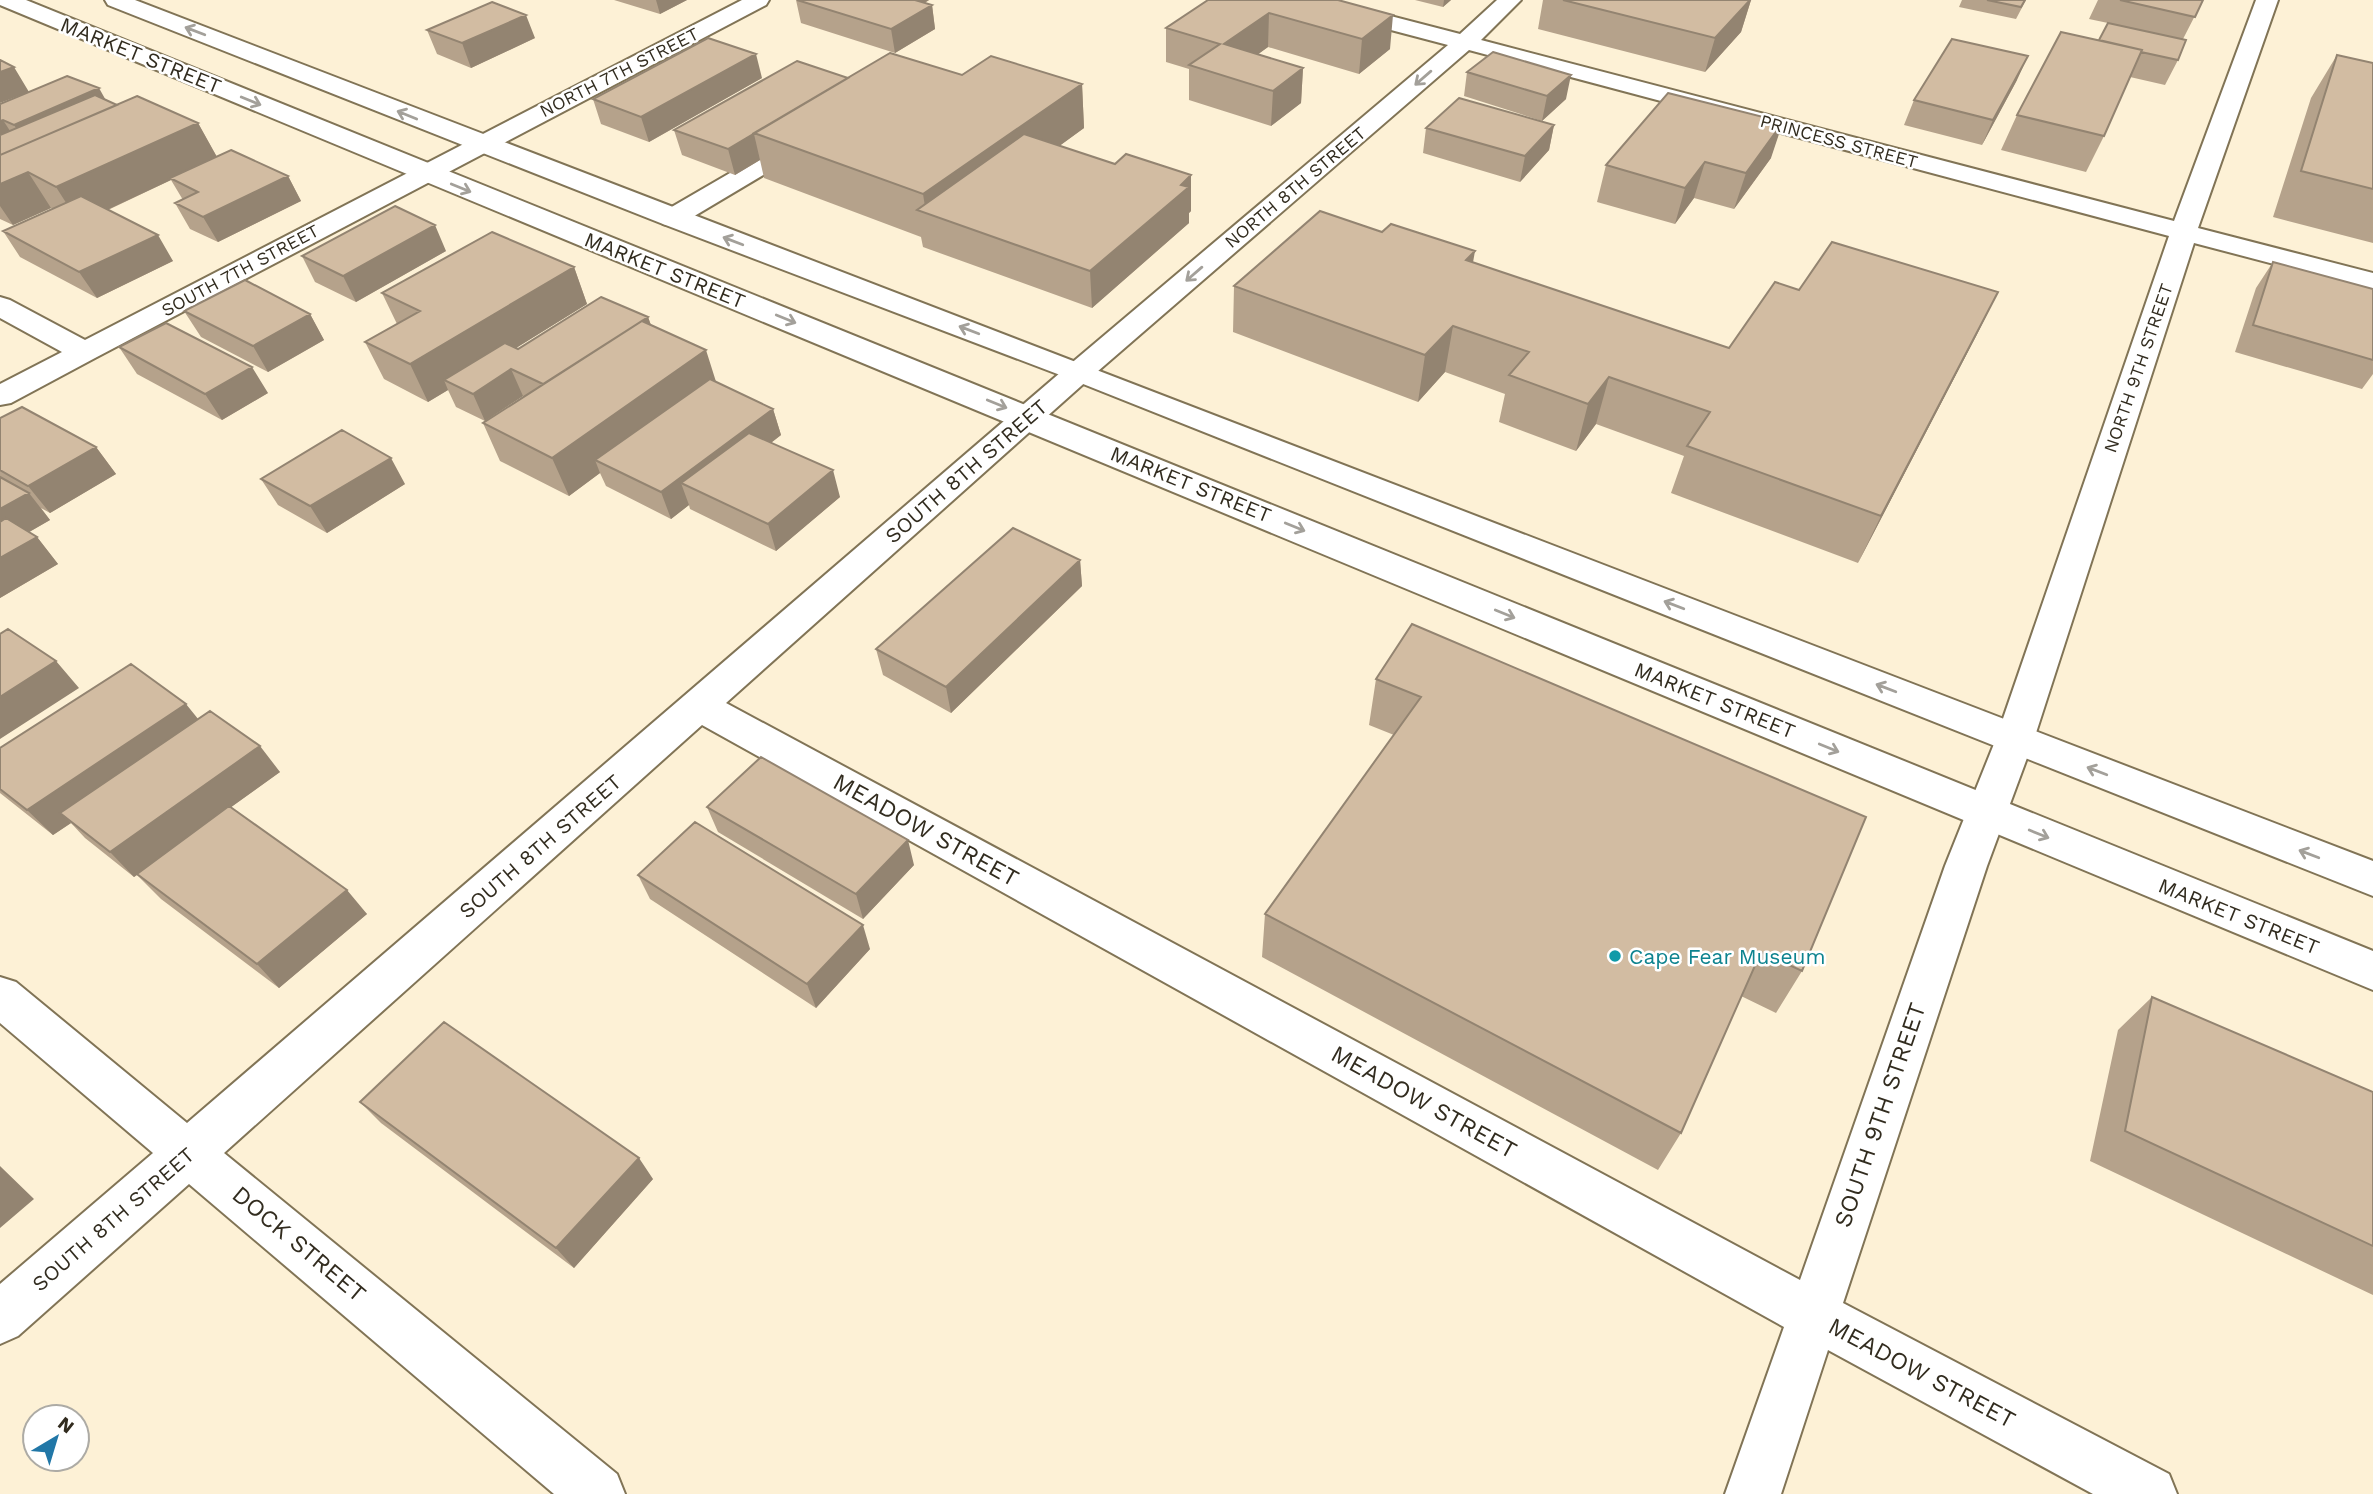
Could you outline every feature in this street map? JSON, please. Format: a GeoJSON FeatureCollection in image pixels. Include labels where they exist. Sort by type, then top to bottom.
{"type":"FeatureCollection","features":[{"type":"Feature","properties":{"kind":"street","name":"MARKET STREET"},"geometry":{"type":"LineString","coordinates":[[7,0],[425,173],[1028,416],[2373,971]]}},
{"type":"Feature","properties":{"kind":"street","name":"MARKET STREET"},"geometry":{"type":"LineString","coordinates":[[116,0],[671,218],[1079,372],[2373,879]]}},
{"type":"Feature","properties":{"kind":"street","name":"NORTH 7TH STREET"},"geometry":{"type":"LineString","coordinates":[[480,144],[758,0]]}},
{"type":"Feature","properties":{"kind":"street","name":"PRINCESS STREET"},"geometry":{"type":"LineString","coordinates":[[1304,0],[2373,282]]}},
{"type":"Feature","properties":{"kind":"street","name":"NORTH 8TH STREET"},"geometry":{"type":"LineString","coordinates":[[1079,372],[1465,43],[1510,0]]}},
{"type":"Feature","properties":{"kind":"street","name":"NORTH 9TH STREET"},"geometry":{"type":"LineString","coordinates":[[2015,739],[2184,232],[2267,0]]}},
{"type":"Feature","properties":{"kind":"street"},"geometry":{"type":"LineString","coordinates":[[671,218],[831,125]]}},
{"type":"Feature","properties":{"kind":"street","name":"SOUTH 7TH STREET"},"geometry":{"type":"LineString","coordinates":[[0,396],[480,144]]}},
{"type":"Feature","properties":{"kind":"street"},"geometry":{"type":"LineString","coordinates":[[0,306],[85,352]]}},
{"type":"Feature","properties":{"kind":"street","name":"SOUTH 8TH STREET"},"geometry":{"type":"LineString","coordinates":[[0,1318],[1079,372]]}},
{"type":"Feature","properties":{"kind":"street","name":"MEADOW STREET"},"geometry":{"type":"LineString","coordinates":[[700,706],[1812,1314],[2149,1494]]}},
{"type":"Feature","properties":{"kind":"street","name":"SOUTH 9TH STREET"},"geometry":{"type":"LineString","coordinates":[[1753,1494],[1812,1314],[1985,812],[2015,739]]}},
{"type":"Feature","properties":{"kind":"street","name":"DOCK STREET"},"geometry":{"type":"LineString","coordinates":[[0,996],[597,1494]]}},
{"type":"Feature","properties":{"kind":"building"},"geometry":{"type":"Polygon","coordinates":[[[797,0],[915,0],[932,5],[891,29],[797,0]]]}},
{"type":"Feature","properties":{"kind":"building"},"geometry":{"type":"Polygon","coordinates":[[[1208,0],[1338,0],[1393,15],[1362,39],[1269,13],[1224,44],[1303,68],[1273,91],[1189,65],[1220,44],[1166,28],[1208,0]]]}},
{"type":"Feature","properties":{"kind":"building"},"geometry":{"type":"Polygon","coordinates":[[[1563,0],[1750,0],[1715,38],[1563,0]]]}},
{"type":"Feature","properties":{"kind":"building"},"geometry":{"type":"Polygon","coordinates":[[[1987,0],[2025,0],[2021,7],[1987,0]]]}},
{"type":"Feature","properties":{"kind":"building"},"geometry":{"type":"Polygon","coordinates":[[[2120,0],[2203,0],[2195,17],[2120,0]]]}},
{"type":"Feature","properties":{"kind":"building"},"geometry":{"type":"Polygon","coordinates":[[[492,2],[526,15],[462,43],[427,30],[492,2]]]}},
{"type":"Feature","properties":{"kind":"building"},"geometry":{"type":"Polygon","coordinates":[[[2108,23],[2186,40],[2178,60],[2141,52],[2142,50],[2099,40],[2108,23]]]}},
{"type":"Feature","properties":{"kind":"building"},"geometry":{"type":"Polygon","coordinates":[[[2061,32],[2142,50],[2104,136],[2017,115],[2061,32]]]}},
{"type":"Feature","properties":{"kind":"building"},"geometry":{"type":"Polygon","coordinates":[[[708,38],[756,54],[641,117],[593,99],[708,38]]]}},
{"type":"Feature","properties":{"kind":"building"},"geometry":{"type":"Polygon","coordinates":[[[1952,39],[2028,56],[1993,120],[1914,100],[1952,39]]]}},
{"type":"Feature","properties":{"kind":"building"},"geometry":{"type":"Polygon","coordinates":[[[1493,52],[1571,75],[1547,96],[1467,72],[1493,52]]]}},
{"type":"Feature","properties":{"kind":"building"},"geometry":{"type":"Polygon","coordinates":[[[890,53],[962,75],[991,56],[1082,84],[923,194],[754,133],[890,53]]]}},
{"type":"Feature","properties":{"kind":"building"},"geometry":{"type":"Polygon","coordinates":[[[2337,55],[2373,63],[2373,189],[2301,171],[2337,55]]]}},
{"type":"Feature","properties":{"kind":"building"},"geometry":{"type":"Polygon","coordinates":[[[0,60],[14,67],[0,72],[0,60]]]}},
{"type":"Feature","properties":{"kind":"building"},"geometry":{"type":"Polygon","coordinates":[[[797,61],[848,78],[728,149],[674,130],[797,61]]]}},
{"type":"Feature","properties":{"kind":"building"},"geometry":{"type":"Polygon","coordinates":[[[67,76],[99,88],[14,125],[0,121],[0,104],[67,76]]]}},
{"type":"Feature","properties":{"kind":"building"},"geometry":{"type":"Polygon","coordinates":[[[1668,93],[1783,122],[1746,173],[1705,162],[1685,188],[1606,165],[1668,93]]]}},
{"type":"Feature","properties":{"kind":"building"},"geometry":{"type":"Polygon","coordinates":[[[95,95],[117,105],[0,155],[0,135],[95,95]]]}},
{"type":"Feature","properties":{"kind":"building"},"geometry":{"type":"Polygon","coordinates":[[[137,96],[198,123],[56,187],[28,172],[0,184],[0,155],[137,96]]]}},
{"type":"Feature","properties":{"kind":"building"},"geometry":{"type":"Polygon","coordinates":[[[1459,98],[1554,125],[1525,156],[1426,128],[1459,98]]]}},
{"type":"Feature","properties":{"kind":"building"},"geometry":{"type":"Polygon","coordinates":[[[1024,134],[1115,164],[1126,154],[1191,175],[1181,185],[1189,187],[1090,271],[917,210],[1024,134]]]}},
{"type":"Feature","properties":{"kind":"building"},"geometry":{"type":"Polygon","coordinates":[[[231,150],[288,176],[203,217],[175,203],[198,192],[170,178],[231,150]]]}},
{"type":"Feature","properties":{"kind":"building"},"geometry":{"type":"Polygon","coordinates":[[[81,196],[158,235],[79,272],[3,231],[81,196]]]}},
{"type":"Feature","properties":{"kind":"building"},"geometry":{"type":"Polygon","coordinates":[[[395,206],[435,225],[343,276],[302,256],[395,206]]]}},
{"type":"Feature","properties":{"kind":"building"},"geometry":{"type":"Polygon","coordinates":[[[1320,211],[1382,232],[1391,224],[1475,251],[1466,260],[1729,348],[1775,282],[1799,290],[1832,242],[1998,292],[1881,516],[1687,446],[1710,412],[1609,377],[1588,404],[1509,375],[1529,352],[1453,326],[1425,355],[1234,286],[1320,211]]]}},
{"type":"Feature","properties":{"kind":"building"},"geometry":{"type":"Polygon","coordinates":[[[492,232],[574,267],[410,364],[365,342],[420,311],[382,293],[492,232]]]}},
{"type":"Feature","properties":{"kind":"building"},"geometry":{"type":"Polygon","coordinates":[[[2273,262],[2373,289],[2373,360],[2253,325],[2273,262]]]}},
{"type":"Feature","properties":{"kind":"building"},"geometry":{"type":"Polygon","coordinates":[[[245,280],[310,314],[253,346],[184,311],[245,280]]]}},
{"type":"Feature","properties":{"kind":"building"},"geometry":{"type":"Polygon","coordinates":[[[601,297],[648,317],[543,384],[511,369],[473,394],[444,380],[505,343],[518,349],[601,297]]]}},
{"type":"Feature","properties":{"kind":"building"},"geometry":{"type":"Polygon","coordinates":[[[642,321],[706,350],[552,458],[483,423],[642,321]]]}},
{"type":"Feature","properties":{"kind":"building"},"geometry":{"type":"Polygon","coordinates":[[[166,323],[252,367],[205,394],[119,347],[166,323]]]}},
{"type":"Feature","properties":{"kind":"building"},"geometry":{"type":"Polygon","coordinates":[[[710,379],[773,409],[661,492],[595,460],[710,379]]]}},
{"type":"Feature","properties":{"kind":"building"},"geometry":{"type":"Polygon","coordinates":[[[22,407],[96,447],[28,486],[0,470],[0,418],[22,407]]]}},
{"type":"Feature","properties":{"kind":"building"},"geometry":{"type":"Polygon","coordinates":[[[342,430],[391,458],[310,506],[261,479],[342,430]]]}},
{"type":"Feature","properties":{"kind":"building"},"geometry":{"type":"Polygon","coordinates":[[[749,433],[833,470],[768,524],[681,483],[749,433]]]}},
{"type":"Feature","properties":{"kind":"building"},"geometry":{"type":"Polygon","coordinates":[[[0,477],[29,493],[0,509],[0,477]]]}},
{"type":"Feature","properties":{"kind":"building"},"geometry":{"type":"Polygon","coordinates":[[[6,518],[37,537],[0,558],[0,522],[6,518]]]}},
{"type":"Feature","properties":{"kind":"building"},"geometry":{"type":"Polygon","coordinates":[[[1013,528],[1080,560],[946,687],[876,649],[1013,528]]]}},
{"type":"Feature","properties":{"kind":"building"},"geometry":{"type":"Polygon","coordinates":[[[1412,624],[1866,817],[1802,971],[1761,952],[1681,1133],[1265,914],[1421,697],[1376,679],[1412,624]]]}},
{"type":"Feature","properties":{"kind":"building"},"geometry":{"type":"Polygon","coordinates":[[[8,629],[56,661],[0,697],[0,634],[8,629]]]}},
{"type":"Feature","properties":{"kind":"building"},"geometry":{"type":"Polygon","coordinates":[[[131,664],[186,704],[27,810],[0,789],[0,748],[131,664]]]}},
{"type":"Feature","properties":{"kind":"building"},"geometry":{"type":"Polygon","coordinates":[[[210,711],[260,746],[110,852],[60,813],[210,711]]]}},
{"type":"Feature","properties":{"kind":"building"},"geometry":{"type":"Polygon","coordinates":[[[761,757],[908,840],[856,894],[707,807],[761,757]]]}},
{"type":"Feature","properties":{"kind":"building"},"geometry":{"type":"Polygon","coordinates":[[[229,806],[347,890],[257,964],[137,874],[229,806]]]}},
{"type":"Feature","properties":{"kind":"building"},"geometry":{"type":"Polygon","coordinates":[[[695,822],[863,925],[807,984],[638,875],[695,822]]]}},
{"type":"Feature","properties":{"kind":"building"},"geometry":{"type":"Polygon","coordinates":[[[2152,997],[2373,1092],[2373,1246],[2125,1131],[2152,997]]]}},
{"type":"Feature","properties":{"kind":"building"},"geometry":{"type":"Polygon","coordinates":[[[444,1022],[639,1158],[556,1248],[360,1102],[444,1022]]]}},
{"type":"Feature","properties":{"kind":"place","name":"Cape Fear Museum"},"geometry":{"type":"Point","coordinates":[1615,956]}}]}
